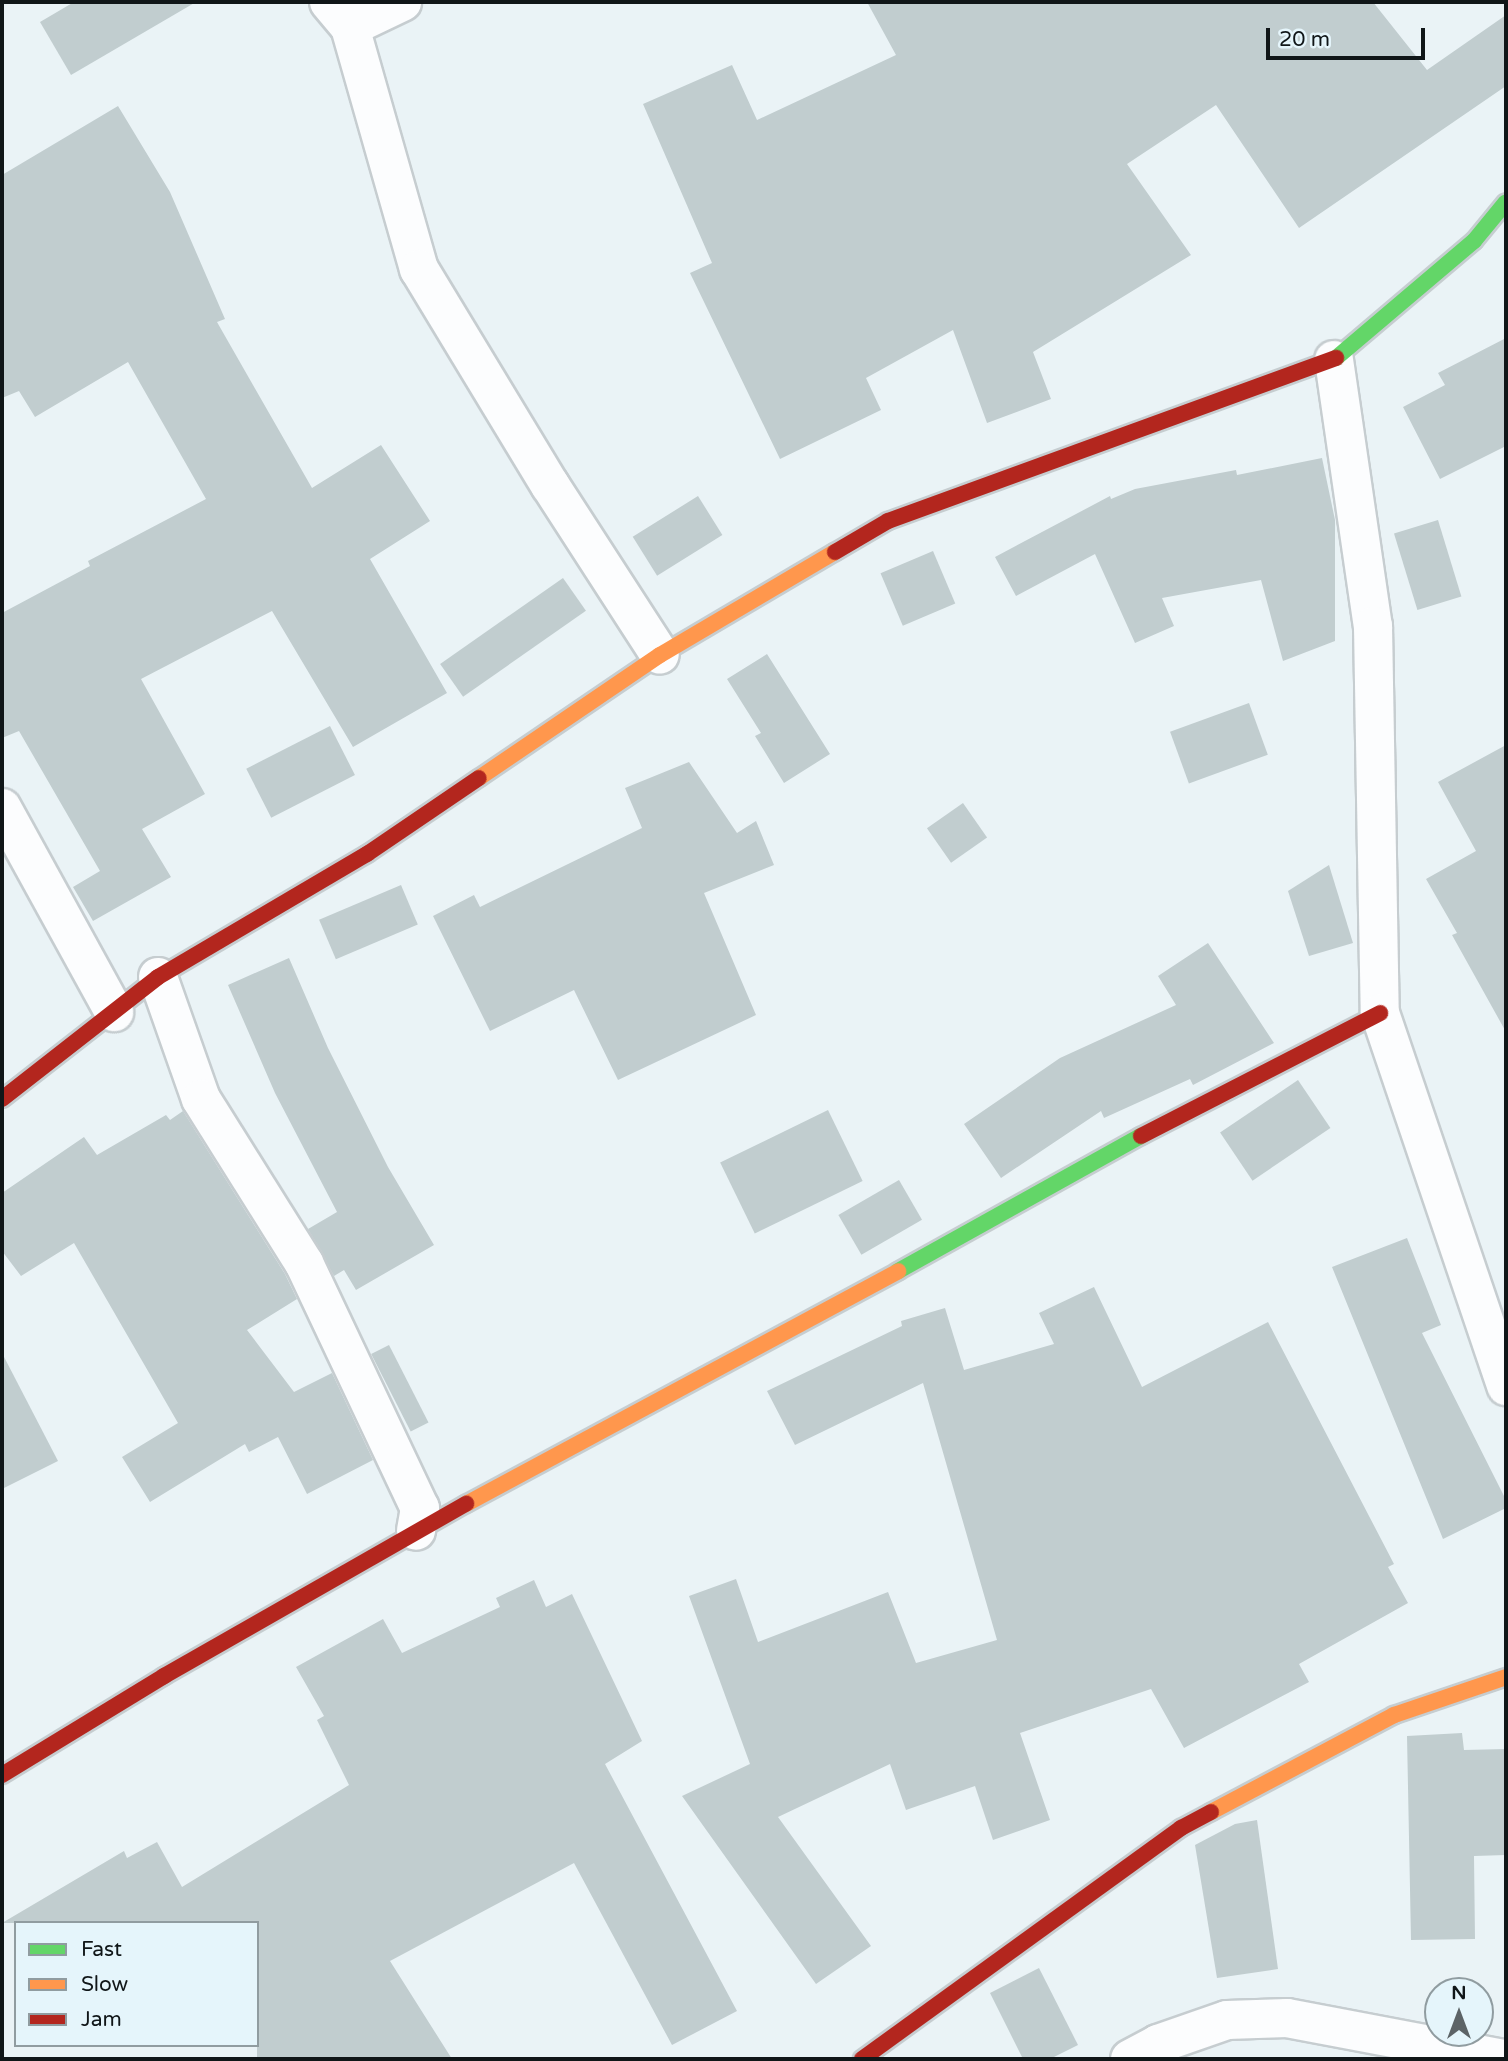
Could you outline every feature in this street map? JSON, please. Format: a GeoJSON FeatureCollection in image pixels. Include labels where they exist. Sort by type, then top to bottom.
{"type":"FeatureCollection","features":[{"type":"Feature","properties":{"kind":"street"},"geometry":{"type":"LineString","coordinates":[[402,2],[340,14],[419,269],[550,485],[660,655]]}},
{"type":"Feature","properties":{"kind":"street"},"geometry":{"type":"LineString","coordinates":[[2,1099],[158,977],[367,854],[660,655],[887,521],[1334,360],[1474,241],[1506,202]]}},
{"type":"Feature","properties":{"kind":"street"},"geometry":{"type":"LineString","coordinates":[[1334,360],[1373,626],[1380,1013],[1506,1386]]}},
{"type":"Feature","properties":{"kind":"street"},"geometry":{"type":"LineString","coordinates":[[2,808],[114,1012]]}},
{"type":"Feature","properties":{"kind":"street"},"geometry":{"type":"LineString","coordinates":[[158,977],[201,1099],[304,1263],[420,1508],[416,1531]]}},
{"type":"Feature","properties":{"kind":"street"},"geometry":{"type":"LineString","coordinates":[[2,1775],[164,1676],[416,1531],[818,1317],[1100,1157],[1380,1013]]}},
{"type":"Feature","properties":{"kind":"street"},"geometry":{"type":"LineString","coordinates":[[862,2059],[1181,1828],[1394,1715],[1506,1676]]}},
{"type":"Feature","properties":{"kind":"street"},"geometry":{"type":"LineString","coordinates":[[1130,2059],[1158,2044],[1227,2020],[1287,2018],[1503,2059]]}},
{"type":"Feature","properties":{"kind":"building"},"geometry":{"type":"Polygon","coordinates":[[[74,2],[196,2],[71,75],[40,22],[74,2]]]}},
{"type":"Feature","properties":{"kind":"building"},"geometry":{"type":"Polygon","coordinates":[[[867,2],[1373,2],[1427,70],[1506,15],[1506,86],[1299,228],[1216,105],[1127,164],[1191,255],[1033,352],[1051,399],[987,423],[953,330],[866,378],[881,410],[780,459],[690,273],[712,263],[643,104],[732,65],[757,120],[896,55],[867,2]]]}},
{"type":"Feature","properties":{"kind":"building"},"geometry":{"type":"Polygon","coordinates":[[[118,106],[170,192],[225,319],[217,322],[312,488],[381,445],[430,521],[370,559],[447,693],[353,747],[272,611],[141,679],[205,794],[142,829],[171,877],[93,921],[73,887],[100,871],[19,731],[2,738],[2,613],[90,566],[88,561],[206,499],[128,362],[35,417],[19,391],[2,398],[2,175],[118,106]]]}},
{"type":"Feature","properties":{"kind":"building"},"geometry":{"type":"Polygon","coordinates":[[[1506,338],[1506,446],[1440,479],[1403,407],[1445,385],[1438,373],[1506,338]]]}},
{"type":"Feature","properties":{"kind":"building"},"geometry":{"type":"Polygon","coordinates":[[[1322,458],[1335,520],[1335,641],[1283,661],[1261,580],[1162,598],[1174,626],[1135,643],[1095,554],[1016,596],[995,557],[1110,496],[1111,499],[1135,489],[1236,470],[1237,475],[1322,458]]]}},
{"type":"Feature","properties":{"kind":"building"},"geometry":{"type":"Polygon","coordinates":[[[698,496],[722,535],[657,576],[633,537],[698,496]]]}},
{"type":"Feature","properties":{"kind":"building"},"geometry":{"type":"Polygon","coordinates":[[[1438,520],[1461,597],[1417,610],[1394,533],[1438,520]]]}},
{"type":"Feature","properties":{"kind":"building"},"geometry":{"type":"Polygon","coordinates":[[[933,551],[955,603],[903,626],[881,573],[933,551]]]}},
{"type":"Feature","properties":{"kind":"building"},"geometry":{"type":"Polygon","coordinates":[[[563,578],[586,611],[463,697],[440,664],[563,578]]]}},
{"type":"Feature","properties":{"kind":"building"},"geometry":{"type":"Polygon","coordinates":[[[767,654],[830,754],[784,783],[755,736],[761,733],[727,679],[767,654]]]}},
{"type":"Feature","properties":{"kind":"building"},"geometry":{"type":"Polygon","coordinates":[[[1249,703],[1268,755],[1189,783],[1170,732],[1249,703]]]}},
{"type":"Feature","properties":{"kind":"building"},"geometry":{"type":"Polygon","coordinates":[[[330,726],[355,775],[271,818],[246,769],[330,726]]]}},
{"type":"Feature","properties":{"kind":"building"},"geometry":{"type":"Polygon","coordinates":[[[1506,745],[1506,1032],[1452,935],[1457,933],[1426,879],[1476,851],[1438,782],[1506,745]]]}},
{"type":"Feature","properties":{"kind":"building"},"geometry":{"type":"Polygon","coordinates":[[[689,762],[737,833],[756,821],[774,865],[704,893],[756,1015],[618,1080],[574,990],[490,1031],[433,916],[474,895],[480,907],[642,828],[625,788],[689,762]]]}},
{"type":"Feature","properties":{"kind":"building"},"geometry":{"type":"Polygon","coordinates":[[[963,803],[987,837],[951,863],[927,828],[963,803]]]}},
{"type":"Feature","properties":{"kind":"building"},"geometry":{"type":"Polygon","coordinates":[[[1329,865],[1353,943],[1309,956],[1288,891],[1329,865]]]}},
{"type":"Feature","properties":{"kind":"building"},"geometry":{"type":"Polygon","coordinates":[[[401,885],[418,925],[336,959],[319,920],[401,885]]]}},
{"type":"Feature","properties":{"kind":"building"},"geometry":{"type":"Polygon","coordinates":[[[1208,943],[1274,1043],[1193,1085],[1190,1079],[1104,1118],[1101,1111],[1001,1178],[964,1124],[1060,1058],[1176,1005],[1158,976],[1208,943]]]}},
{"type":"Feature","properties":{"kind":"building"},"geometry":{"type":"Polygon","coordinates":[[[289,958],[328,1048],[388,1167],[434,1245],[356,1290],[344,1270],[334,1276],[308,1229],[337,1212],[275,1093],[228,985],[289,958]]]}},
{"type":"Feature","properties":{"kind":"building"},"geometry":{"type":"Polygon","coordinates":[[[1298,1080],[1330,1128],[1253,1181],[1220,1133],[1298,1080]]]}},
{"type":"Feature","properties":{"kind":"building"},"geometry":{"type":"Polygon","coordinates":[[[828,1110],[863,1181],[755,1234],[720,1163],[828,1110]]]}},
{"type":"Feature","properties":{"kind":"building"},"geometry":{"type":"Polygon","coordinates":[[[183,1111],[285,1274],[297,1299],[247,1330],[294,1392],[332,1373],[373,1460],[307,1494],[278,1437],[249,1452],[245,1444],[150,1502],[122,1457],[178,1423],[74,1243],[21,1276],[2,1251],[2,1193],[84,1137],[97,1155],[166,1115],[170,1120],[183,1111]]]}},
{"type":"Feature","properties":{"kind":"building"},"geometry":{"type":"Polygon","coordinates":[[[899,1180],[922,1220],[861,1255],[838,1215],[899,1180]]]}},
{"type":"Feature","properties":{"kind":"building"},"geometry":{"type":"Polygon","coordinates":[[[1407,1238],[1441,1325],[1422,1333],[1506,1500],[1506,1508],[1443,1539],[1332,1267],[1407,1238]]]}},
{"type":"Feature","properties":{"kind":"building"},"geometry":{"type":"Polygon","coordinates":[[[1094,1287],[1142,1387],[1268,1322],[1394,1564],[1388,1567],[1408,1603],[1299,1664],[1309,1682],[1184,1748],[1151,1689],[1020,1733],[1050,1820],[993,1840],[975,1786],[906,1810],[890,1764],[778,1817],[871,1946],[816,1984],[682,1796],[750,1764],[689,1596],[736,1579],[758,1642],[888,1592],[916,1663],[997,1640],[923,1383],[795,1445],[767,1391],[902,1326],[901,1321],[945,1308],[964,1370],[1054,1344],[1039,1313],[1094,1287]]]}},
{"type":"Feature","properties":{"kind":"building"},"geometry":{"type":"Polygon","coordinates":[[[389,1345],[428,1423],[411,1432],[371,1354],[389,1345]]]}},
{"type":"Feature","properties":{"kind":"building"},"geometry":{"type":"Polygon","coordinates":[[[2,1353],[58,1461],[2,1489],[2,1353]]]}},
{"type":"Feature","properties":{"kind":"building"},"geometry":{"type":"Polygon","coordinates":[[[534,1580],[546,1607],[572,1594],[642,1741],[605,1764],[737,2011],[672,2045],[574,1863],[390,1961],[452,2059],[257,2059],[259,1921],[2,1923],[124,1851],[127,1858],[157,1842],[182,1887],[349,1785],[317,1720],[324,1716],[296,1667],[383,1619],[402,1653],[500,1607],[496,1598],[534,1580]]]}},
{"type":"Feature","properties":{"kind":"building"},"geometry":{"type":"Polygon","coordinates":[[[1462,1733],[1464,1750],[1506,1749],[1506,1855],[1474,1856],[1475,1939],[1411,1940],[1407,1736],[1462,1733]]]}},
{"type":"Feature","properties":{"kind":"building"},"geometry":{"type":"Polygon","coordinates":[[[1257,1820],[1278,1969],[1217,1978],[1195,1845],[1235,1824],[1257,1820]]]}},
{"type":"Feature","properties":{"kind":"building"},"geometry":{"type":"Polygon","coordinates":[[[1039,1968],[1078,2045],[1050,2059],[1023,2059],[990,1993],[1039,1968]]]}},
{"type":"Feature","properties":{"kind":"traffic: fast"},"geometry":{"type":"LineString","coordinates":[[1336,358],[1474,241],[1506,202]]}},
{"type":"Feature","properties":{"kind":"traffic: fast"},"geometry":{"type":"LineString","coordinates":[[898,1271],[1141,1136]]}},
{"type":"Feature","properties":{"kind":"traffic: slow"},"geometry":{"type":"LineString","coordinates":[[479,778],[660,655],[835,552]]}},
{"type":"Feature","properties":{"kind":"traffic: slow"},"geometry":{"type":"LineString","coordinates":[[466,1504],[898,1271]]}},
{"type":"Feature","properties":{"kind":"traffic: slow"},"geometry":{"type":"LineString","coordinates":[[1211,1812],[1394,1715],[1506,1677]]}},
{"type":"Feature","properties":{"kind":"traffic: jam"},"geometry":{"type":"LineString","coordinates":[[835,552],[888,521],[1336,358]]}},
{"type":"Feature","properties":{"kind":"traffic: jam"},"geometry":{"type":"LineString","coordinates":[[2,1099],[158,977],[367,854],[479,778]]}},
{"type":"Feature","properties":{"kind":"traffic: jam"},"geometry":{"type":"LineString","coordinates":[[1141,1136],[1380,1013]]}},
{"type":"Feature","properties":{"kind":"traffic: jam"},"geometry":{"type":"LineString","coordinates":[[2,1775],[164,1676],[466,1504]]}},
{"type":"Feature","properties":{"kind":"traffic: jam"},"geometry":{"type":"LineString","coordinates":[[862,2059],[1181,1828],[1211,1812]]}}]}
